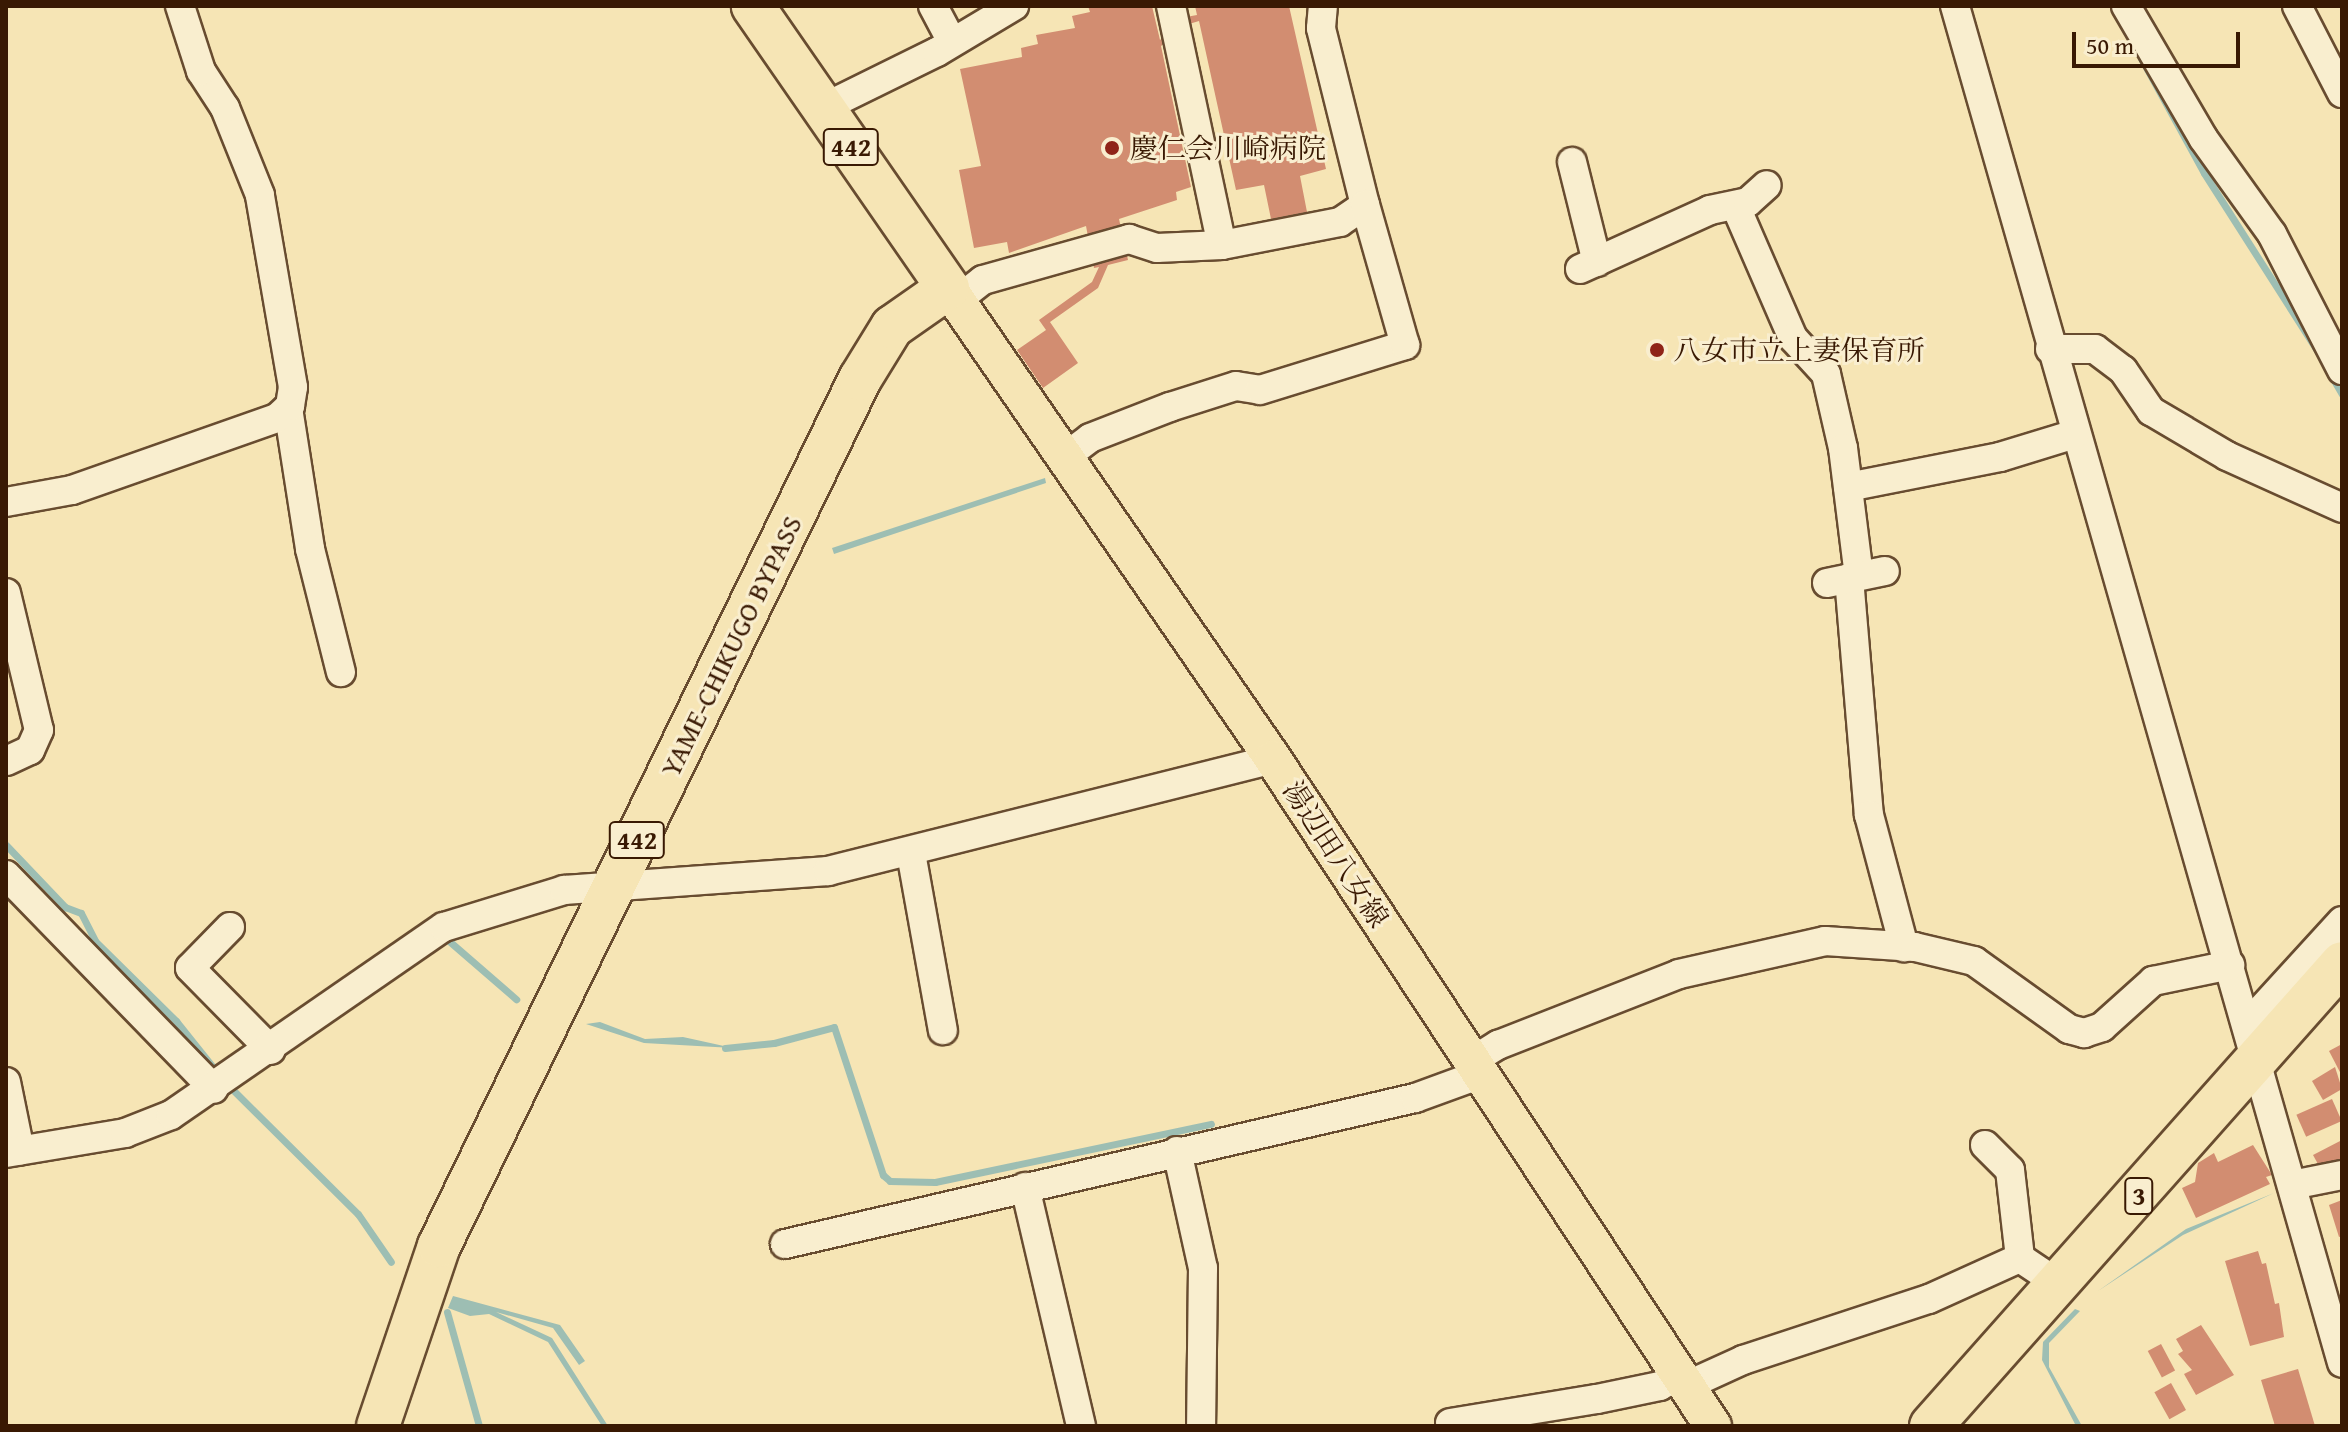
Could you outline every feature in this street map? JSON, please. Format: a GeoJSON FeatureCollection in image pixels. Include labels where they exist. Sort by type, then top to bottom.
{"type":"FeatureCollection","features":[{"type":"Feature","properties":{"kind":"highway","name":"442"},"geometry":{"type":"LineString","coordinates":[[753,6],[952,295]]}},
{"type":"Feature","properties":{"kind":"highway","name":"YAME-CHIKUGO BYPASS"},"geometry":{"type":"LineString","coordinates":[[378,1426],[439,1246],[860,379],[892,327],[952,295]]}},
{"type":"Feature","properties":{"kind":"highway","name":"3"},"geometry":{"type":"LineString","coordinates":[[1931,1426],[2059,1284],[2252,1043],[2342,963]]}},
{"type":"Feature","properties":{"kind":"main road","name":"湯辺田八女線"},"geometry":{"type":"LineString","coordinates":[[952,295],[1273,759],[1713,1426]]}},
{"type":"Feature","properties":{"kind":"street"},"geometry":{"type":"LineString","coordinates":[[180,6],[201,71],[225,108],[260,195],[293,387],[288,408],[310,549],[341,672]]}},
{"type":"Feature","properties":{"kind":"street"},"geometry":{"type":"LineString","coordinates":[[933,6],[952,41]]}},
{"type":"Feature","properties":{"kind":"street"},"geometry":{"type":"LineString","coordinates":[[823,108],[1014,6]]}},
{"type":"Feature","properties":{"kind":"street"},"geometry":{"type":"LineString","coordinates":[[1171,6],[1222,245]]}},
{"type":"Feature","properties":{"kind":"street"},"geometry":{"type":"LineString","coordinates":[[1065,457],[1090,438],[1170,407],[1236,386],[1260,390],[1405,345],[1365,205],[1321,28],[1323,6]]}},
{"type":"Feature","properties":{"kind":"street"},"geometry":{"type":"LineString","coordinates":[[1955,6],[2050,349],[2230,965],[2342,1363]]}},
{"type":"Feature","properties":{"kind":"street"},"geometry":{"type":"LineString","coordinates":[[2126,6],[2203,138],[2272,234],[2342,370]]}},
{"type":"Feature","properties":{"kind":"street"},"geometry":{"type":"LineString","coordinates":[[2297,6],[2342,93]]}},
{"type":"Feature","properties":{"kind":"street"},"geometry":{"type":"LineString","coordinates":[[1572,162],[1589,265],[1710,210],[1736,207],[1767,185]]}},
{"type":"Feature","properties":{"kind":"street"},"geometry":{"type":"LineString","coordinates":[[952,295],[983,280],[1129,239],[1157,248],[1222,245],[1340,222],[1365,205]]}},
{"type":"Feature","properties":{"kind":"street"},"geometry":{"type":"LineString","coordinates":[[1736,207],[1793,338],[1826,374],[1848,487],[1869,815],[1904,947]]}},
{"type":"Feature","properties":{"kind":"street"},"geometry":{"type":"LineString","coordinates":[[2050,349],[2095,349],[2123,370],[2151,411],[2227,456],[2342,508]]}},
{"type":"Feature","properties":{"kind":"street"},"geometry":{"type":"LineString","coordinates":[[6,502],[72,490],[277,418],[288,408]]}},
{"type":"Feature","properties":{"kind":"street"},"geometry":{"type":"LineString","coordinates":[[1848,487],[2000,457],[2075,434]]}},
{"type":"Feature","properties":{"kind":"street"},"geometry":{"type":"LineString","coordinates":[[6,593],[39,730],[30,750],[6,761]]}},
{"type":"Feature","properties":{"kind":"street"},"geometry":{"type":"LineString","coordinates":[[6,1082],[13,1152],[125,1133],[171,1115],[220,1085],[444,927],[564,890],[616,883],[755,879],[911,853],[1273,759]]}},
{"type":"Feature","properties":{"kind":"street"},"geometry":{"type":"LineString","coordinates":[[911,853],[943,1030]]}},
{"type":"Feature","properties":{"kind":"street"},"geometry":{"type":"LineString","coordinates":[[6,875],[220,1085]]}},
{"type":"Feature","properties":{"kind":"street"},"geometry":{"type":"LineString","coordinates":[[2252,1043],[2342,921]]}},
{"type":"Feature","properties":{"kind":"street"},"geometry":{"type":"LineString","coordinates":[[230,927],[190,968],[271,1050]]}},
{"type":"Feature","properties":{"kind":"street"},"geometry":{"type":"LineString","coordinates":[[785,1244],[1415,1098],[1477,1067],[1498,1045],[1679,974],[1825,941],[1904,947],[1974,961],[2069,1029],[2084,1033],[2102,1027],[2153,981],[2230,965]]}},
{"type":"Feature","properties":{"kind":"street"},"geometry":{"type":"LineString","coordinates":[[1985,1145],[2010,1170],[2020,1258],[2059,1284]]}},
{"type":"Feature","properties":{"kind":"street"},"geometry":{"type":"LineString","coordinates":[[1177,1151],[1203,1268],[1201,1426]]}},
{"type":"Feature","properties":{"kind":"street"},"geometry":{"type":"LineString","coordinates":[[2292,1185],[2342,1175]]}},
{"type":"Feature","properties":{"kind":"street"},"geometry":{"type":"LineString","coordinates":[[1025,1187],[1081,1426]]}},
{"type":"Feature","properties":{"kind":"street"},"geometry":{"type":"LineString","coordinates":[[1450,1423],[1597,1399],[1683,1380],[1929,1299],[2020,1258]]}},
{"type":"Feature","properties":{"kind":"water"},"geometry":{"type":"Polygon","coordinates":[[[1045,478],[1046,483],[834,554],[832,548],[1045,478]]]}},
{"type":"Feature","properties":{"kind":"water"},"geometry":{"type":"Polygon","coordinates":[[[600,1022],[645,1039],[683,1037],[733,1048],[644,1043],[586,1024],[600,1022]]]}},
{"type":"Feature","properties":{"kind":"water"},"geometry":{"type":"Polygon","coordinates":[[[2274,1193],[2183,1235],[2098,1291],[2186,1229],[2274,1193]]]}},
{"type":"Feature","properties":{"kind":"water"},"geometry":{"type":"Polygon","coordinates":[[[453,1296],[560,1325],[585,1361],[579,1365],[553,1328],[496,1312],[552,1338],[608,1426],[602,1426],[548,1342],[489,1314],[470,1316],[448,1308],[453,1296]]]}},
{"type":"Feature","properties":{"kind":"water"},"geometry":{"type":"Polygon","coordinates":[[[2075,1309],[2080,1311],[2049,1343],[2049,1367],[2082,1426],[2076,1426],[2042,1360],[2043,1342],[2075,1309]]]}},
{"type":"Feature","properties":{"kind":"building","name":"慶仁会川崎病院"},"geometry":{"type":"Polygon","coordinates":[[[1088,6],[1152,6],[1160,40],[1186,17],[1197,15],[1195,6],[1289,6],[1326,169],[1300,176],[1307,212],[1271,219],[1264,185],[1236,190],[1199,21],[1189,24],[1161,46],[1191,187],[1176,192],[1177,200],[1119,219],[1128,260],[1108,265],[1098,288],[1050,322],[1078,363],[1043,388],[1017,350],[1046,330],[1039,320],[1092,282],[1099,267],[1094,268],[1086,226],[1009,253],[1007,242],[974,248],[959,170],[981,166],[960,69],[1022,57],[1021,48],[1038,44],[1036,35],[1075,28],[1072,16],[1090,12],[1088,6]]]}},
{"type":"Feature","properties":{"kind":"building"},"geometry":{"type":"Polygon","coordinates":[[[2342,1044],[2342,1076],[2329,1051],[2342,1044]]]}},
{"type":"Feature","properties":{"kind":"building"},"geometry":{"type":"Polygon","coordinates":[[[2335,1067],[2342,1089],[2323,1100],[2312,1081],[2335,1067]]]}},
{"type":"Feature","properties":{"kind":"building"},"geometry":{"type":"Polygon","coordinates":[[[2332,1099],[2342,1121],[2306,1137],[2296,1115],[2332,1099]]]}},
{"type":"Feature","properties":{"kind":"building"},"geometry":{"type":"Polygon","coordinates":[[[2342,1140],[2342,1165],[2324,1175],[2313,1155],[2342,1140]]]}},
{"type":"Feature","properties":{"kind":"building"},"geometry":{"type":"Polygon","coordinates":[[[2253,1145],[2272,1175],[2266,1177],[2270,1184],[2196,1218],[2182,1188],[2195,1182],[2198,1163],[2214,1153],[2218,1162],[2253,1145]]]}},
{"type":"Feature","properties":{"kind":"building"},"geometry":{"type":"Polygon","coordinates":[[[2342,1200],[2342,1236],[2339,1237],[2329,1205],[2342,1200]]]}},
{"type":"Feature","properties":{"kind":"building"},"geometry":{"type":"Polygon","coordinates":[[[2258,1251],[2262,1264],[2266,1263],[2275,1304],[2279,1303],[2284,1337],[2250,1346],[2225,1261],[2258,1251]]]}},
{"type":"Feature","properties":{"kind":"building"},"geometry":{"type":"Polygon","coordinates":[[[2201,1325],[2234,1375],[2196,1395],[2184,1374],[2192,1370],[2178,1354],[2183,1351],[2176,1339],[2201,1325]]]}},
{"type":"Feature","properties":{"kind":"building"},"geometry":{"type":"Polygon","coordinates":[[[2161,1344],[2175,1370],[2162,1378],[2148,1351],[2161,1344]]]}},
{"type":"Feature","properties":{"kind":"building"},"geometry":{"type":"Polygon","coordinates":[[[2298,1369],[2315,1426],[2275,1426],[2261,1380],[2298,1369]]]}},
{"type":"Feature","properties":{"kind":"building"},"geometry":{"type":"Polygon","coordinates":[[[2171,1383],[2186,1410],[2169,1419],[2154,1392],[2171,1383]]]}},
{"type":"Feature","properties":{"kind":"waterway"},"geometry":{"type":"LineString","coordinates":[[2141,58],[2204,173],[2318,352]]}},
{"type":"Feature","properties":{"kind":"waterway"},"geometry":{"type":"LineString","coordinates":[[2332,377],[2342,394]]}},
{"type":"Feature","properties":{"kind":"waterway"},"geometry":{"type":"LineString","coordinates":[[6,845],[65,907],[81,913],[95,941],[176,1021],[220,1076]]}},
{"type":"Feature","properties":{"kind":"waterway"},"geometry":{"type":"LineString","coordinates":[[449,941],[516,999]]}},
{"type":"Feature","properties":{"kind":"waterway"},"geometry":{"type":"LineString","coordinates":[[725,1048],[774,1043],[834,1027],[883,1175],[890,1181],[935,1182],[1211,1124]]}},
{"type":"Feature","properties":{"kind":"waterway"},"geometry":{"type":"LineString","coordinates":[[228,1085],[358,1214],[391,1262]]}},
{"type":"Feature","properties":{"kind":"waterway"},"geometry":{"type":"LineString","coordinates":[[447,1312],[479,1426]]}},
{"type":"Feature","properties":{"kind":"place","name":"慶仁会川崎病院"},"geometry":{"type":"Point","coordinates":[1112,148]}},
{"type":"Feature","properties":{"kind":"place","name":"八女市立上妻保育所"},"geometry":{"type":"Point","coordinates":[1657,350]}}]}
